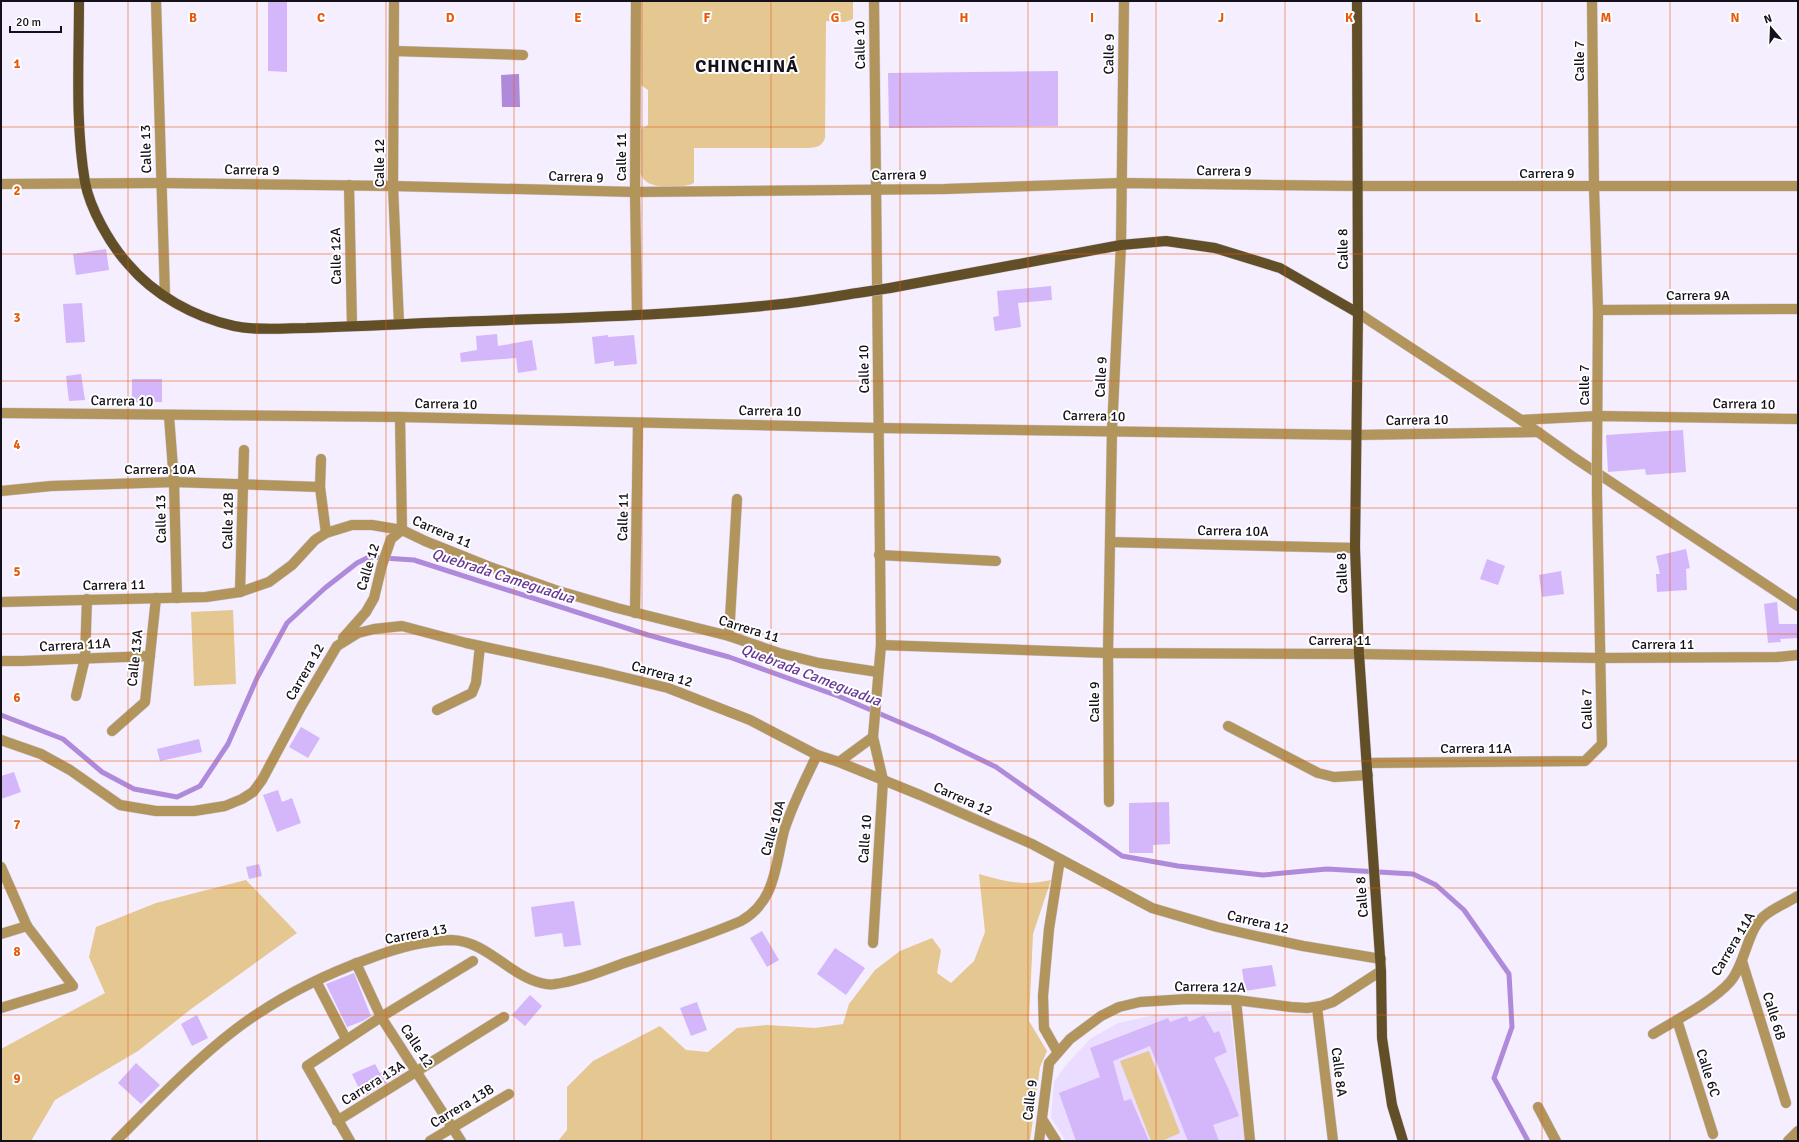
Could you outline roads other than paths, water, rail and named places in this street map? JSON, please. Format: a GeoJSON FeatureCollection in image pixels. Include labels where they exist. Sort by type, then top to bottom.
{"type":"FeatureCollection","features":[{"type":"Feature","properties":{"kind":"main road"},"geometry":{"type":"LineString","coordinates":[[79,1],[80,117],[86,184],[99,219],[115,248],[142,280],[186,309],[212,320],[235,326],[259,328],[352,326],[637,314],[777,305],[890,288],[1121,245],[1166,241],[1215,248],[1242,255],[1280,268],[1358,313]]}},
{"type":"Feature","properties":{"kind":"main road","name":"Calle 8"},"geometry":{"type":"LineString","coordinates":[[1357,1],[1358,313],[1355,435],[1355,548],[1359,654],[1382,971],[1382,1038],[1387,1081],[1392,1105],[1403,1141]]}},
{"type":"Feature","properties":{"kind":"street","name":"Calle 13"},"geometry":{"type":"LineString","coordinates":[[156,1],[165,296]]}},
{"type":"Feature","properties":{"kind":"street","name":"Calle 12"},"geometry":{"type":"LineString","coordinates":[[394,1],[393,186],[399,324]]}},
{"type":"Feature","properties":{"kind":"street","name":"Calle 11"},"geometry":{"type":"LineString","coordinates":[[636,1],[635,192],[637,314]]}},
{"type":"Feature","properties":{"kind":"street","name":"Calle 10"},"geometry":{"type":"LineString","coordinates":[[872,943],[883,780],[873,737],[878,695],[878,672],[881,644],[874,1]]}},
{"type":"Feature","properties":{"kind":"street","name":"Calle 9"},"geometry":{"type":"LineString","coordinates":[[1109,802],[1108,653],[1112,430],[1121,245],[1124,1]]}},
{"type":"Feature","properties":{"kind":"street","name":"Calle 7"},"geometry":{"type":"LineString","coordinates":[[1585,761],[1602,744],[1597,458],[1598,310],[1594,187],[1592,1]]}},
{"type":"Feature","properties":{"kind":"street"},"geometry":{"type":"LineString","coordinates":[[394,51],[524,55]]}},
{"type":"Feature","properties":{"kind":"street","name":"Carrera 9"},"geometry":{"type":"LineString","coordinates":[[1,184],[161,183],[348,185],[635,192],[877,190],[1121,183],[1357,186],[1798,186]]}},
{"type":"Feature","properties":{"kind":"street","name":"Calle 12A"},"geometry":{"type":"LineString","coordinates":[[348,185],[352,326]]}},
{"type":"Feature","properties":{"kind":"street","name":"Carrera 9A"},"geometry":{"type":"LineString","coordinates":[[1598,310],[1798,309]]}},
{"type":"Feature","properties":{"kind":"street"},"geometry":{"type":"LineString","coordinates":[[1358,313],[1521,420],[1576,459],[1798,606]]}},
{"type":"Feature","properties":{"kind":"street","name":"Carrera 10"},"geometry":{"type":"LineString","coordinates":[[1,413],[169,416],[400,417],[879,428],[1112,430],[1355,435],[1538,432]]}},
{"type":"Feature","properties":{"kind":"street","name":"Calle 13"},"geometry":{"type":"LineString","coordinates":[[169,416],[174,482],[177,598]]}},
{"type":"Feature","properties":{"kind":"street","name":"Carrera 10"},"geometry":{"type":"LineString","coordinates":[[1521,420],[1598,416],[1798,419]]}},
{"type":"Feature","properties":{"kind":"street"},"geometry":{"type":"LineString","coordinates":[[400,417],[402,530]]}},
{"type":"Feature","properties":{"kind":"street","name":"Calle 11"},"geometry":{"type":"LineString","coordinates":[[635,613],[638,423]]}},
{"type":"Feature","properties":{"kind":"street","name":"Calle 12B"},"geometry":{"type":"LineString","coordinates":[[240,592],[244,450]]}},
{"type":"Feature","properties":{"kind":"street"},"geometry":{"type":"LineString","coordinates":[[321,459],[320,487],[326,533]]}},
{"type":"Feature","properties":{"kind":"street","name":"Carrera 10A"},"geometry":{"type":"LineString","coordinates":[[1,490],[51,486],[174,482],[320,487]]}},
{"type":"Feature","properties":{"kind":"street"},"geometry":{"type":"LineString","coordinates":[[729,636],[737,499]]}},
{"type":"Feature","properties":{"kind":"street","name":"Carrera 11"},"geometry":{"type":"LineString","coordinates":[[1,602],[206,597],[240,592],[268,582],[292,565],[315,540],[326,533],[352,525],[372,525],[402,530],[425,542],[555,590],[635,613],[729,636],[779,653],[819,663],[878,672]]}},
{"type":"Feature","properties":{"kind":"street","name":"Calle 12"},"geometry":{"type":"LineString","coordinates":[[337,646],[366,612],[374,598],[382,565],[391,539],[402,530]]}},
{"type":"Feature","properties":{"kind":"street","name":"Carrera 10A"},"geometry":{"type":"LineString","coordinates":[[1110,542],[1355,548]]}},
{"type":"Feature","properties":{"kind":"street"},"geometry":{"type":"LineString","coordinates":[[879,555],[996,562]]}},
{"type":"Feature","properties":{"kind":"street","name":"Calle 13A"},"geometry":{"type":"LineString","coordinates":[[112,731],[145,702],[156,598]]}},
{"type":"Feature","properties":{"kind":"street"},"geometry":{"type":"LineString","coordinates":[[76,696],[85,658],[87,599]]}},
{"type":"Feature","properties":{"kind":"street","name":"Carrera 12"},"geometry":{"type":"LineString","coordinates":[[1,740],[41,754],[70,770],[120,805],[156,811],[194,811],[225,806],[242,799],[253,792],[262,780],[337,646],[358,634],[374,629],[402,626],[480,646],[602,672],[668,688],[750,720],[817,756],[839,762],[883,780],[1032,844],[1152,908],[1217,927],[1256,936],[1303,946],[1381,959]]}},
{"type":"Feature","properties":{"kind":"street","name":"Carrera 11"},"geometry":{"type":"LineString","coordinates":[[881,644],[1108,653],[1359,654],[1601,658],[1777,657],[1798,655]]}},
{"type":"Feature","properties":{"kind":"street"},"geometry":{"type":"LineString","coordinates":[[436,710],[472,693],[476,683],[480,646]]}},
{"type":"Feature","properties":{"kind":"street","name":"Carrera 11A"},"geometry":{"type":"LineString","coordinates":[[1,661],[22,662],[150,656]]}},
{"type":"Feature","properties":{"kind":"street"},"geometry":{"type":"LineString","coordinates":[[1228,726],[1318,773],[1334,777],[1368,775]]}},
{"type":"Feature","properties":{"kind":"street"},"geometry":{"type":"LineString","coordinates":[[839,762],[873,737]]}},
{"type":"Feature","properties":{"kind":"street","name":"Calle 10A"},"geometry":{"type":"LineString","coordinates":[[758,909],[766,897],[775,874],[784,831],[796,798],[817,756]]}},
{"type":"Feature","properties":{"kind":"street","name":"Carrera 11A"},"geometry":{"type":"LineString","coordinates":[[1367,763],[1585,761]]}},
{"type":"Feature","properties":{"kind":"street"},"geometry":{"type":"LineString","coordinates":[[1058,1051],[1044,1028],[1043,996],[1049,928],[1060,859]]}},
{"type":"Feature","properties":{"kind":"street"},"geometry":{"type":"LineString","coordinates":[[1,868],[27,926],[73,986],[1,1008]]}},
{"type":"Feature","properties":{"kind":"street","name":"Carrera 11A"},"geometry":{"type":"LineString","coordinates":[[1653,1034],[1677,1020],[1730,982],[1742,961],[1752,935],[1763,917],[1798,896]]}},
{"type":"Feature","properties":{"kind":"street","name":"Carrera 13"},"geometry":{"type":"LineString","coordinates":[[116,1141],[156,1100],[235,1030],[264,1010],[316,981],[356,963],[386,952],[440,941],[454,940],[467,942],[524,976],[540,983],[553,985],[575,980],[718,931],[741,921],[758,909]]}},
{"type":"Feature","properties":{"kind":"street"},"geometry":{"type":"LineString","coordinates":[[1,934],[27,926]]}},
{"type":"Feature","properties":{"kind":"street","name":"Calle 6B"},"geometry":{"type":"LineString","coordinates":[[1742,961],[1786,1103]]}},
{"type":"Feature","properties":{"kind":"street"},"geometry":{"type":"LineString","coordinates":[[350,1141],[308,1066],[346,1039],[473,962]]}},
{"type":"Feature","properties":{"kind":"street","name":"Calle 12"},"geometry":{"type":"LineString","coordinates":[[356,963],[381,1017],[461,1141]]}},
{"type":"Feature","properties":{"kind":"street","name":"Carrera 12A"},"geometry":{"type":"LineString","coordinates":[[1049,1063],[1058,1051],[1086,1026],[1119,1007],[1140,1002],[1181,1000],[1236,1000],[1291,1007],[1317,1007],[1333,1002],[1382,971]]}},
{"type":"Feature","properties":{"kind":"street"},"geometry":{"type":"LineString","coordinates":[[316,981],[346,1039]]}},
{"type":"Feature","properties":{"kind":"street"},"geometry":{"type":"LineString","coordinates":[[1236,1000],[1250,1141]]}},
{"type":"Feature","properties":{"kind":"street","name":"Calle 8A"},"geometry":{"type":"LineString","coordinates":[[1317,1007],[1333,1141]]}},
{"type":"Feature","properties":{"kind":"street","name":"Carrera 13A"},"geometry":{"type":"LineString","coordinates":[[338,1121],[504,1017]]}},
{"type":"Feature","properties":{"kind":"street","name":"Calle 6C"},"geometry":{"type":"LineString","coordinates":[[1677,1020],[1713,1134]]}},
{"type":"Feature","properties":{"kind":"street","name":"Calle 9"},"geometry":{"type":"LineString","coordinates":[[1039,1141],[1049,1063]]}},
{"type":"Feature","properties":{"kind":"street","name":"Carrera 13B"},"geometry":{"type":"LineString","coordinates":[[430,1141],[509,1094]]}},
{"type":"Feature","properties":{"kind":"street"},"geometry":{"type":"LineString","coordinates":[[1538,1107],[1556,1141]]}},
{"type":"Feature","properties":{"kind":"street"},"geometry":{"type":"LineString","coordinates":[[1042,1118],[1056,1141]]}},
{"type":"Feature","properties":{"kind":"street"},"geometry":{"type":"LineString","coordinates":[[1788,1141],[1798,1131]]}},
{"type":"Feature","properties":{"kind":"waterway","name":"Quebrada Cameguadua"},"geometry":{"type":"LineString","coordinates":[[1,715],[63,739],[102,772],[134,789],[177,797],[200,786],[228,744],[257,678],[287,623],[325,588],[357,563],[369,557],[414,560],[648,635],[729,657],[838,696],[932,736],[996,767],[1122,856],[1178,866],[1263,875],[1327,869],[1413,874],[1436,885],[1464,910],[1509,974],[1512,1027],[1494,1078],[1528,1141]]}},
{"type":"Feature","properties":{"kind":"district","name":"CHINCHINÁ"},"geometry":{"type":"Point","coordinates":[747,66]}}]}
